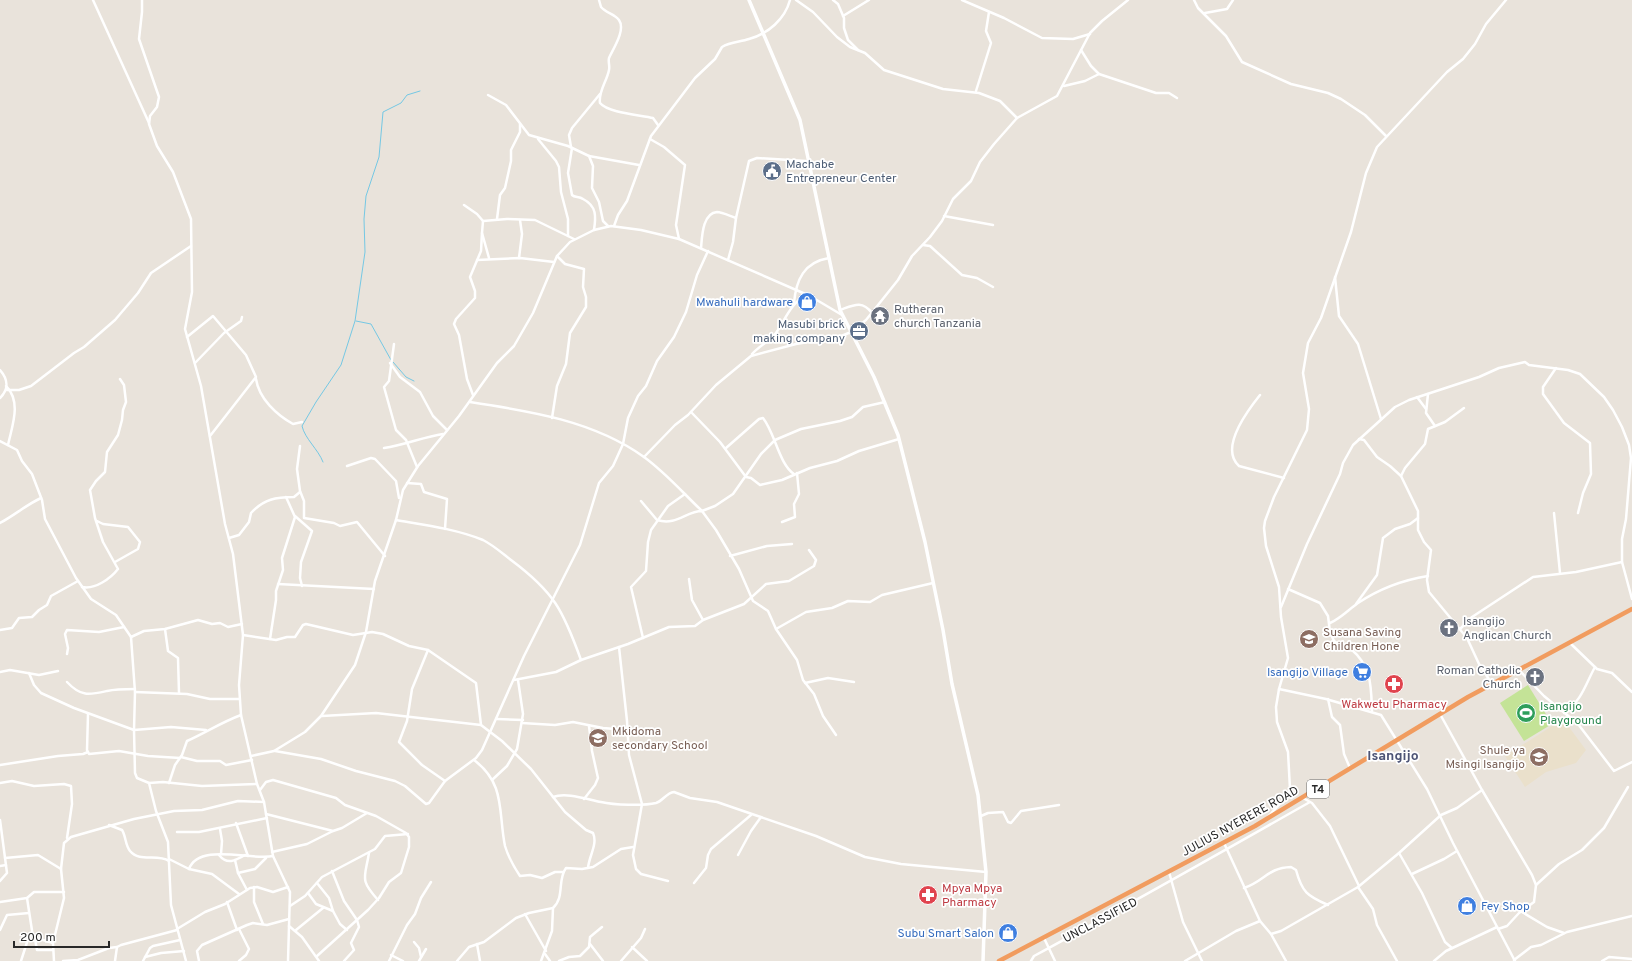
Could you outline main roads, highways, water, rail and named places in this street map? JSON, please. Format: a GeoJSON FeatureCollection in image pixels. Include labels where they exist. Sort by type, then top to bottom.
{"type":"FeatureCollection","features":[{"type":"Feature","properties":{"kind":"highway","name":"JULIUS NYERERE ROAD"},"geometry":{"type":"LineString","coordinates":[[999,961],[1266,820],[1440,714],[1518,669],[1570,643],[1632,609]]}},
{"type":"Feature","properties":{"kind":"waterway"},"geometry":{"type":"LineString","coordinates":[[323,462],[302,426],[341,365],[355,321],[365,252],[364,219],[366,196],[379,157],[383,112],[401,103],[407,95],[420,91]]}},
{"type":"Feature","properties":{"kind":"waterway"},"geometry":{"type":"LineString","coordinates":[[356,321],[371,324],[391,360]]}},
{"type":"Feature","properties":{"kind":"waterway"},"geometry":{"type":"LineString","coordinates":[[393,362],[406,377],[414,381]]}},
{"type":"Feature","properties":{"kind":"place","name":"Machabe Entrepreneur Center"},"geometry":{"type":"Point","coordinates":[772,171]}},
{"type":"Feature","properties":{"kind":"place","name":"Mwahuli hardware"},"geometry":{"type":"Point","coordinates":[807,302]}},
{"type":"Feature","properties":{"kind":"place","name":"Rutheran church Tanzania"},"geometry":{"type":"Point","coordinates":[880,316]}},
{"type":"Feature","properties":{"kind":"place","name":"Masubi brick making company"},"geometry":{"type":"Point","coordinates":[859,331]}},
{"type":"Feature","properties":{"kind":"place","name":"Isangijo Anglican Church"},"geometry":{"type":"Point","coordinates":[1449,628]}},
{"type":"Feature","properties":{"kind":"place","name":"Susana Saving Children Hone"},"geometry":{"type":"Point","coordinates":[1309,639]}},
{"type":"Feature","properties":{"kind":"place","name":"Isangijo Village"},"geometry":{"type":"Point","coordinates":[1362,672]}},
{"type":"Feature","properties":{"kind":"place","name":"Roman Catholic Church"},"geometry":{"type":"Point","coordinates":[1535,677]}},
{"type":"Feature","properties":{"kind":"place","name":"Wakwetu Pharmacy"},"geometry":{"type":"Point","coordinates":[1394,684]}},
{"type":"Feature","properties":{"kind":"place","name":"Isangijo Playground"},"geometry":{"type":"Point","coordinates":[1526,713]}},
{"type":"Feature","properties":{"kind":"place","name":"Mkidoma secondary School"},"geometry":{"type":"Point","coordinates":[598,738]}},
{"type":"Feature","properties":{"kind":"place","name":"Shule ya Msingi Isangijo"},"geometry":{"type":"Point","coordinates":[1539,757]}},
{"type":"Feature","properties":{"kind":"place","name":"Mpya Mpya Pharmacy"},"geometry":{"type":"Point","coordinates":[928,895]}},
{"type":"Feature","properties":{"kind":"place","name":"Fey Shop"},"geometry":{"type":"Point","coordinates":[1467,906]}},
{"type":"Feature","properties":{"kind":"place","name":"Subu Smart Salon"},"geometry":{"type":"Point","coordinates":[1008,933]}},
{"type":"Feature","properties":{"kind":"district","name":"Isangijo"},"geometry":{"type":"Point","coordinates":[1393,755]}}]}
